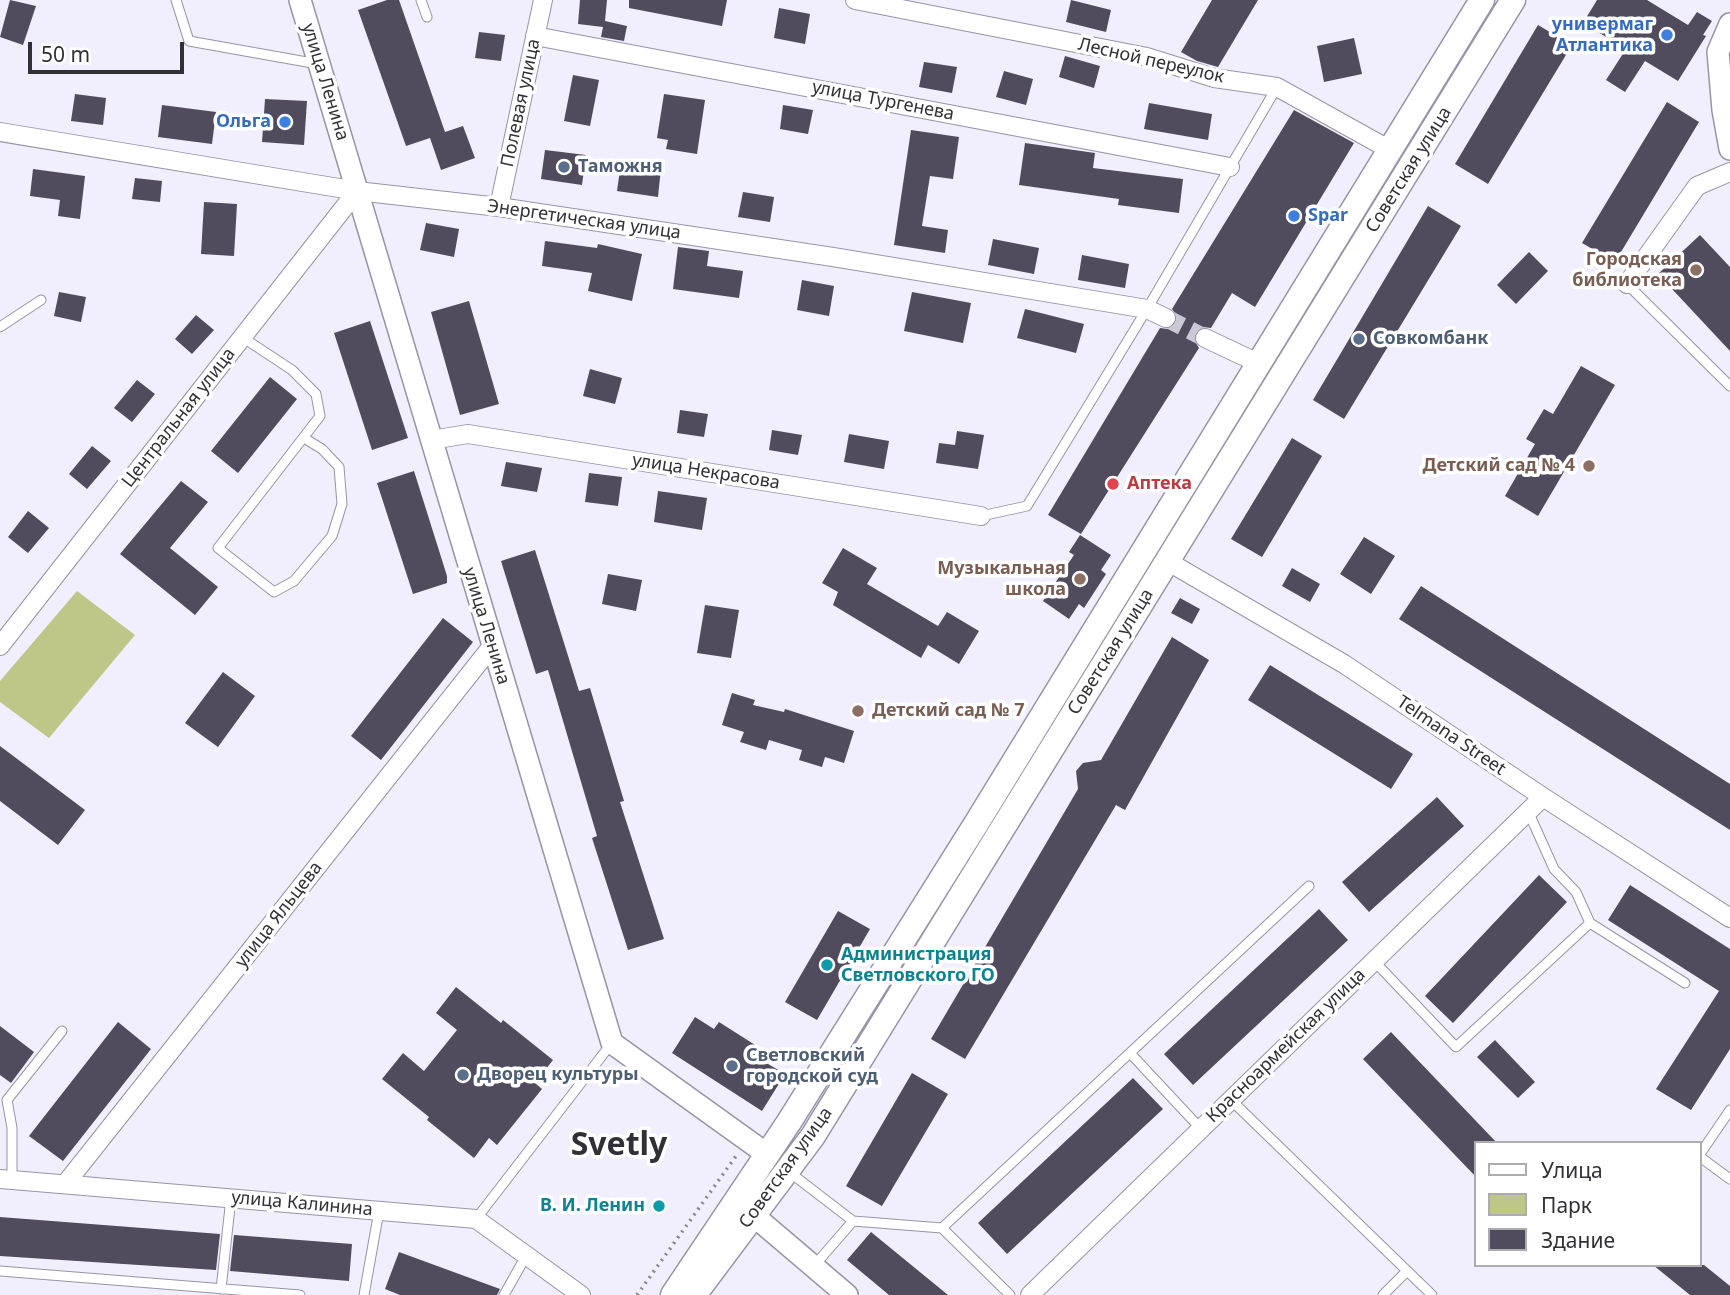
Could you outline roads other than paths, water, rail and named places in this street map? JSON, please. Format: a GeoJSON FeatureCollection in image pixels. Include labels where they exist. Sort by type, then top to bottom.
{"type":"FeatureCollection","features":[{"type":"Feature","properties":{"kind":"main road","name":"Советская улица"},"geometry":{"type":"LineString","coordinates":[[694,1295],[741,1213],[768,1155],[976,824],[1258,363],[1392,151],[1482,0]]}},
{"type":"Feature","properties":{"kind":"main road","name":"Советская улица"},"geometry":{"type":"LineString","coordinates":[[673,1295],[741,1213],[788,1171],[813,1136],[1513,0]]}},
{"type":"Feature","properties":{"kind":"main road"},"geometry":{"type":"LineString","coordinates":[[768,1155],[788,1171]]}},
{"type":"Feature","properties":{"kind":"street","name":"улица Ленина"},"geometry":{"type":"LineString","coordinates":[[300,0],[612,1043]]}},
{"type":"Feature","properties":{"kind":"street","name":"Полевая улица"},"geometry":{"type":"LineString","coordinates":[[499,207],[543,0]]}},
{"type":"Feature","properties":{"kind":"street","name":"Лесной переулок"},"geometry":{"type":"LineString","coordinates":[[855,0],[1147,57],[1214,78],[1277,87],[1392,151]]}},
{"type":"Feature","properties":{"kind":"street"},"geometry":{"type":"LineString","coordinates":[[1730,24],[1718,52],[1723,110],[1730,149]]}},
{"type":"Feature","properties":{"kind":"street","name":"улица Тургенева"},"geometry":{"type":"LineString","coordinates":[[535,36],[1230,167]]}},
{"type":"Feature","properties":{"kind":"street","name":"Энергетическая улица"},"geometry":{"type":"LineString","coordinates":[[0,132],[357,191],[499,207],[820,255],[1147,309],[1166,318]]}},
{"type":"Feature","properties":{"kind":"street"},"geometry":{"type":"LineString","coordinates":[[1627,284],[1697,187],[1730,172]]}},
{"type":"Feature","properties":{"kind":"street","name":"Центральная улица"},"geometry":{"type":"LineString","coordinates":[[0,646],[357,191]]}},
{"type":"Feature","properties":{"kind":"street"},"geometry":{"type":"LineString","coordinates":[[1205,338],[1258,363]]}},
{"type":"Feature","properties":{"kind":"street","name":"улица Некрасова"},"geometry":{"type":"LineString","coordinates":[[431,440],[468,434],[981,516]]}},
{"type":"Feature","properties":{"kind":"street","name":"Telmana Street"},"geometry":{"type":"LineString","coordinates":[[1167,561],[1344,664],[1730,918]]}},
{"type":"Feature","properties":{"kind":"street","name":"улица Яльцева"},"geometry":{"type":"LineString","coordinates":[[66,1184],[492,646]]}},
{"type":"Feature","properties":{"kind":"street","name":"Красноармейская улица"},"geometry":{"type":"LineString","coordinates":[[1030,1295],[1543,797]]}},
{"type":"Feature","properties":{"kind":"street"},"geometry":{"type":"LineString","coordinates":[[612,1043],[768,1155]]}},
{"type":"Feature","properties":{"kind":"street","name":"улица Калинина"},"geometry":{"type":"LineString","coordinates":[[6,1179],[476,1219]]}},
{"type":"Feature","properties":{"kind":"street"},"geometry":{"type":"LineString","coordinates":[[741,1213],[847,1295]]}},
{"type":"Feature","properties":{"kind":"street"},"geometry":{"type":"LineString","coordinates":[[476,1219],[581,1295]]}},
{"type":"Feature","properties":{"kind":"lane"},"geometry":{"type":"LineString","coordinates":[[176,0],[189,41],[319,64]]}},
{"type":"Feature","properties":{"kind":"lane"},"geometry":{"type":"LineString","coordinates":[[421,0],[427,17]]}},
{"type":"Feature","properties":{"kind":"lane"},"geometry":{"type":"LineString","coordinates":[[981,516],[1027,506],[1147,309],[1277,87]]}},
{"type":"Feature","properties":{"kind":"lane"},"geometry":{"type":"LineString","coordinates":[[1627,284],[1730,386]]}},
{"type":"Feature","properties":{"kind":"lane"},"geometry":{"type":"LineString","coordinates":[[0,327],[41,300]]}},
{"type":"Feature","properties":{"kind":"lane"},"geometry":{"type":"LineString","coordinates":[[242,337],[292,370],[316,394],[320,416],[218,548],[274,592],[294,581],[332,536],[342,504],[339,467],[322,449],[304,438]]}},
{"type":"Feature","properties":{"kind":"lane"},"geometry":{"type":"LineString","coordinates":[[1528,811],[1554,869],[1576,892],[1590,923],[1685,983]]}},
{"type":"Feature","properties":{"kind":"lane"},"geometry":{"type":"LineString","coordinates":[[942,1228],[1308,886]]}},
{"type":"Feature","properties":{"kind":"lane"},"geometry":{"type":"LineString","coordinates":[[1374,961],[1456,1047],[1590,923]]}},
{"type":"Feature","properties":{"kind":"lane"},"geometry":{"type":"LineString","coordinates":[[6,1179],[12,1128],[2,1098],[62,1031]]}},
{"type":"Feature","properties":{"kind":"lane"},"geometry":{"type":"LineString","coordinates":[[476,1219],[612,1043]]}},
{"type":"Feature","properties":{"kind":"lane"},"geometry":{"type":"LineString","coordinates":[[1130,1053],[1201,1129]]}},
{"type":"Feature","properties":{"kind":"lane"},"geometry":{"type":"LineString","coordinates":[[1231,1100],[1432,1295]]}},
{"type":"Feature","properties":{"kind":"lane"},"geometry":{"type":"LineString","coordinates":[[1702,1153],[1730,1110]]}},
{"type":"Feature","properties":{"kind":"lane"},"geometry":{"type":"LineString","coordinates":[[1702,1158],[1730,1179]]}},
{"type":"Feature","properties":{"kind":"lane"},"geometry":{"type":"LineString","coordinates":[[788,1171],[853,1222],[942,1228],[1010,1295]]}},
{"type":"Feature","properties":{"kind":"lane"},"geometry":{"type":"LineString","coordinates":[[220,1289],[231,1198]]}},
{"type":"Feature","properties":{"kind":"lane"},"geometry":{"type":"LineString","coordinates":[[364,1295],[379,1211]]}},
{"type":"Feature","properties":{"kind":"lane"},"geometry":{"type":"LineString","coordinates":[[813,1267],[853,1222]]}},
{"type":"Feature","properties":{"kind":"lane"},"geometry":{"type":"LineString","coordinates":[[504,1295],[526,1256]]}},
{"type":"Feature","properties":{"kind":"lane"},"geometry":{"type":"LineString","coordinates":[[0,1271],[300,1295]]}},
{"type":"Feature","properties":{"kind":"lane"},"geometry":{"type":"LineString","coordinates":[[1383,1295],[1407,1271]]}},
{"type":"Feature","properties":{"kind":"tunnel"},"geometry":{"type":"LineString","coordinates":[[1166,318],[1205,338]]}},
{"type":"Feature","properties":{"kind":"place","name":"универмаг Атлантика"},"geometry":{"type":"Point","coordinates":[1667,35]}},
{"type":"Feature","properties":{"kind":"place","name":"Ольга"},"geometry":{"type":"Point","coordinates":[285,122]}},
{"type":"Feature","properties":{"kind":"place","name":"Таможня"},"geometry":{"type":"Point","coordinates":[564,167]}},
{"type":"Feature","properties":{"kind":"place","name":"Spar"},"geometry":{"type":"Point","coordinates":[1294,216]}},
{"type":"Feature","properties":{"kind":"place","name":"Городская библиотека"},"geometry":{"type":"Point","coordinates":[1696,270]}},
{"type":"Feature","properties":{"kind":"place","name":"Совкомбанк"},"geometry":{"type":"Point","coordinates":[1359,339]}},
{"type":"Feature","properties":{"kind":"place","name":"Детский сад № 4"},"geometry":{"type":"Point","coordinates":[1589,466]}},
{"type":"Feature","properties":{"kind":"place","name":"Аптека"},"geometry":{"type":"Point","coordinates":[1113,484]}},
{"type":"Feature","properties":{"kind":"place","name":"Музыкальная школа"},"geometry":{"type":"Point","coordinates":[1080,579]}},
{"type":"Feature","properties":{"kind":"place","name":"Детский сад № 7"},"geometry":{"type":"Point","coordinates":[858,711]}},
{"type":"Feature","properties":{"kind":"place","name":"Администрация Светловского ГО"},"geometry":{"type":"Point","coordinates":[827,965]}},
{"type":"Feature","properties":{"kind":"place","name":"Светловский городской суд"},"geometry":{"type":"Point","coordinates":[732,1066]}},
{"type":"Feature","properties":{"kind":"place","name":"Дворец культуры"},"geometry":{"type":"Point","coordinates":[463,1075]}},
{"type":"Feature","properties":{"kind":"place","name":"В. И. Ленин"},"geometry":{"type":"Point","coordinates":[659,1206]}},
{"type":"Feature","properties":{"kind":"district","name":"Svetly"},"geometry":{"type":"Point","coordinates":[619,1146]}}]}
